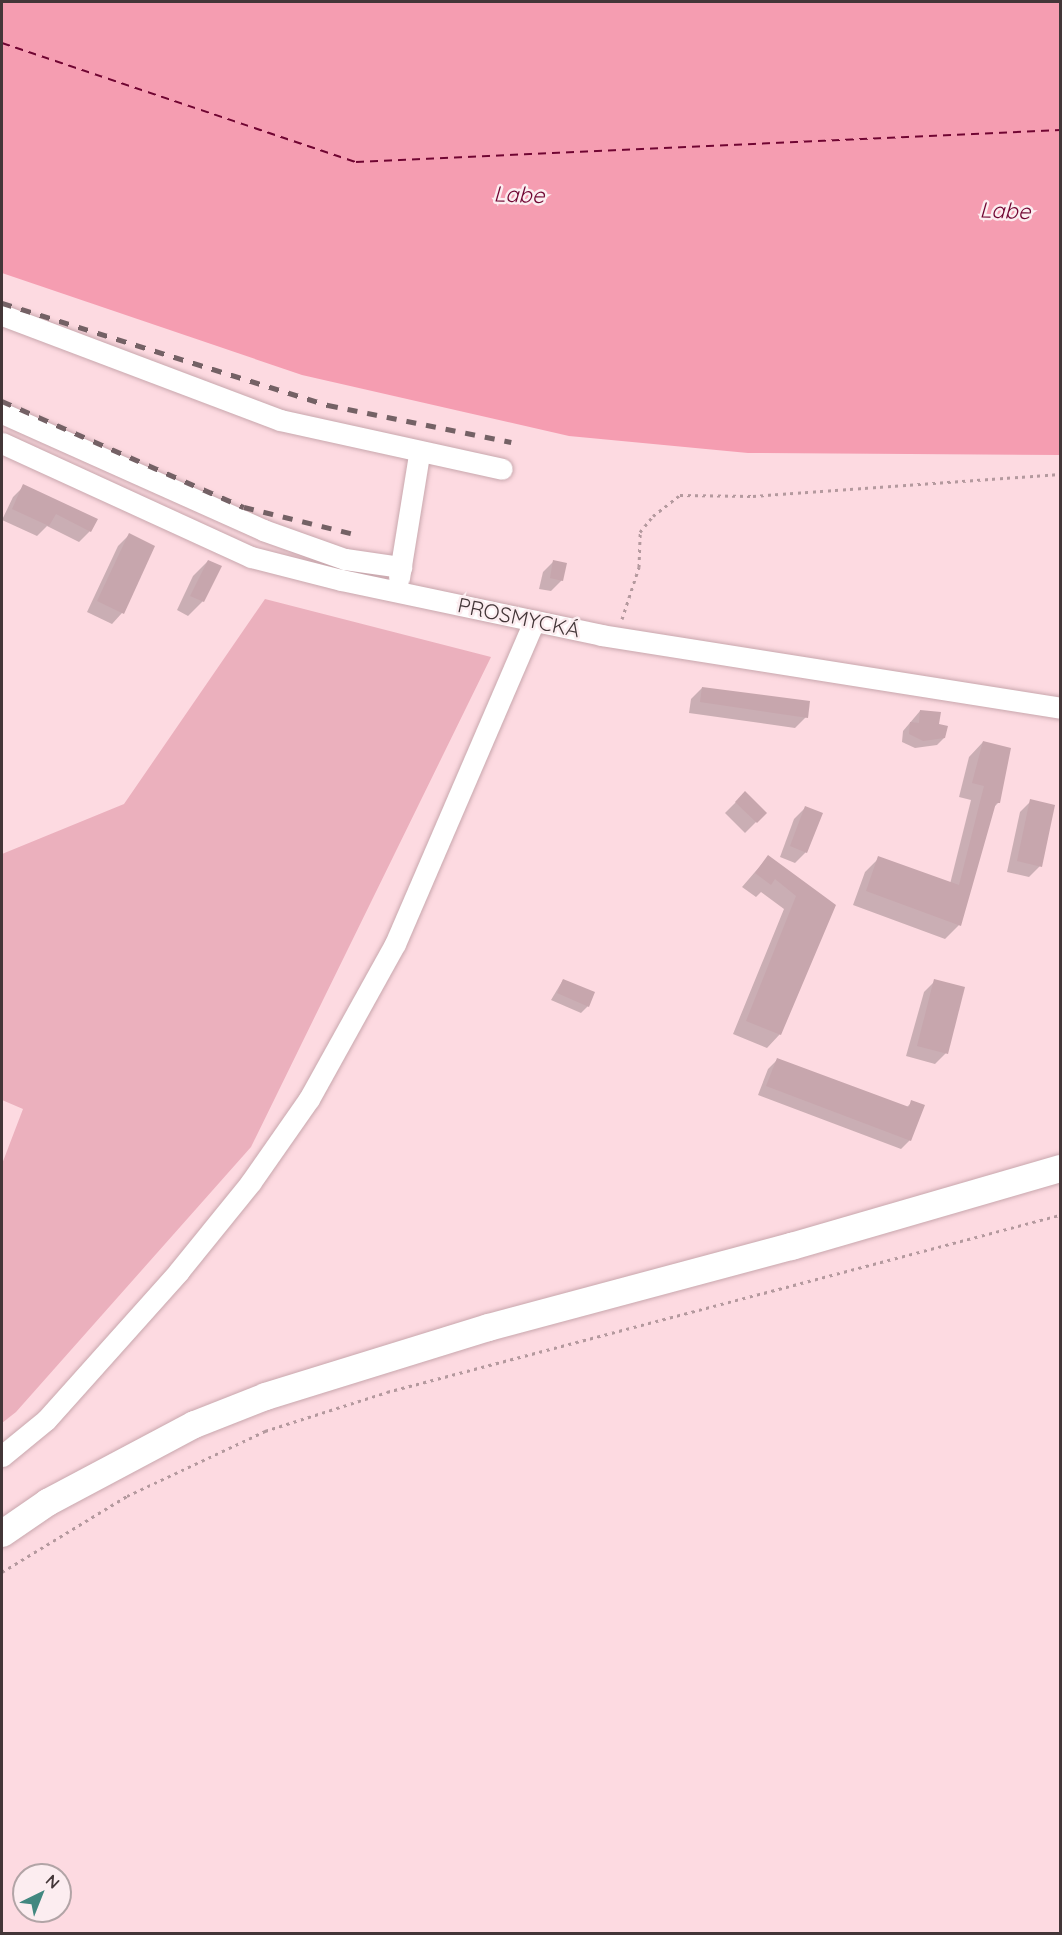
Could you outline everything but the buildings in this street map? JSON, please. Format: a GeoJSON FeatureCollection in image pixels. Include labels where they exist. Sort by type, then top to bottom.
{"type":"FeatureCollection","features":[{"type":"Feature","properties":{"kind":"main road"},"geometry":{"type":"LineString","coordinates":[[2,1533],[47,1502],[194,1424],[264,1396],[488,1327],[791,1246],[1060,1168]]}},
{"type":"Feature","properties":{"kind":"street"},"geometry":{"type":"LineString","coordinates":[[2,315],[280,420],[419,454],[502,469]]}},
{"type":"Feature","properties":{"kind":"street"},"geometry":{"type":"LineString","coordinates":[[2,413],[263,530],[345,559],[401,567]]}},
{"type":"Feature","properties":{"kind":"street","name":"PROSMYCKÁ"},"geometry":{"type":"LineString","coordinates":[[2,442],[251,557],[601,635],[1060,708]]}},
{"type":"Feature","properties":{"kind":"street"},"geometry":{"type":"LineString","coordinates":[[397,591],[419,454]]}},
{"type":"Feature","properties":{"kind":"street"},"geometry":{"type":"LineString","coordinates":[[2,1456],[46,1420],[179,1271],[251,1182],[309,1099],[395,944],[534,621]]}},
{"type":"Feature","properties":{"kind":"path"},"geometry":{"type":"LineString","coordinates":[[601,635],[622,619],[639,567],[640,532],[653,516],[680,495],[753,496],[1060,474]]}},
{"type":"Feature","properties":{"kind":"path"},"geometry":{"type":"LineString","coordinates":[[2,1572],[127,1496],[265,1431],[387,1392],[1060,1215]]}},
{"type":"Feature","properties":{"kind":"shaded area"},"geometry":{"type":"Polygon","coordinates":[[[265,599],[491,657],[251,1147],[16,1412],[2,1423],[2,1164],[23,1109],[2,1100],[2,854],[124,804],[265,599]]]}},
{"type":"Feature","properties":{"kind":"water","name":"Labe"},"geometry":{"type":"Polygon","coordinates":[[[2,2],[1060,2],[1060,455],[748,453],[569,436],[302,375],[2,273],[2,2]]]}},
{"type":"Feature","properties":{"kind":"ferry route"},"geometry":{"type":"LineString","coordinates":[[2,43],[356,162],[1060,130]]}},
{"type":"Feature","properties":{"kind":"railway"},"geometry":{"type":"LineString","coordinates":[[2,303],[328,405],[511,442]]}},
{"type":"Feature","properties":{"kind":"railway"},"geometry":{"type":"LineString","coordinates":[[2,401],[244,507],[354,534]]}}]}
